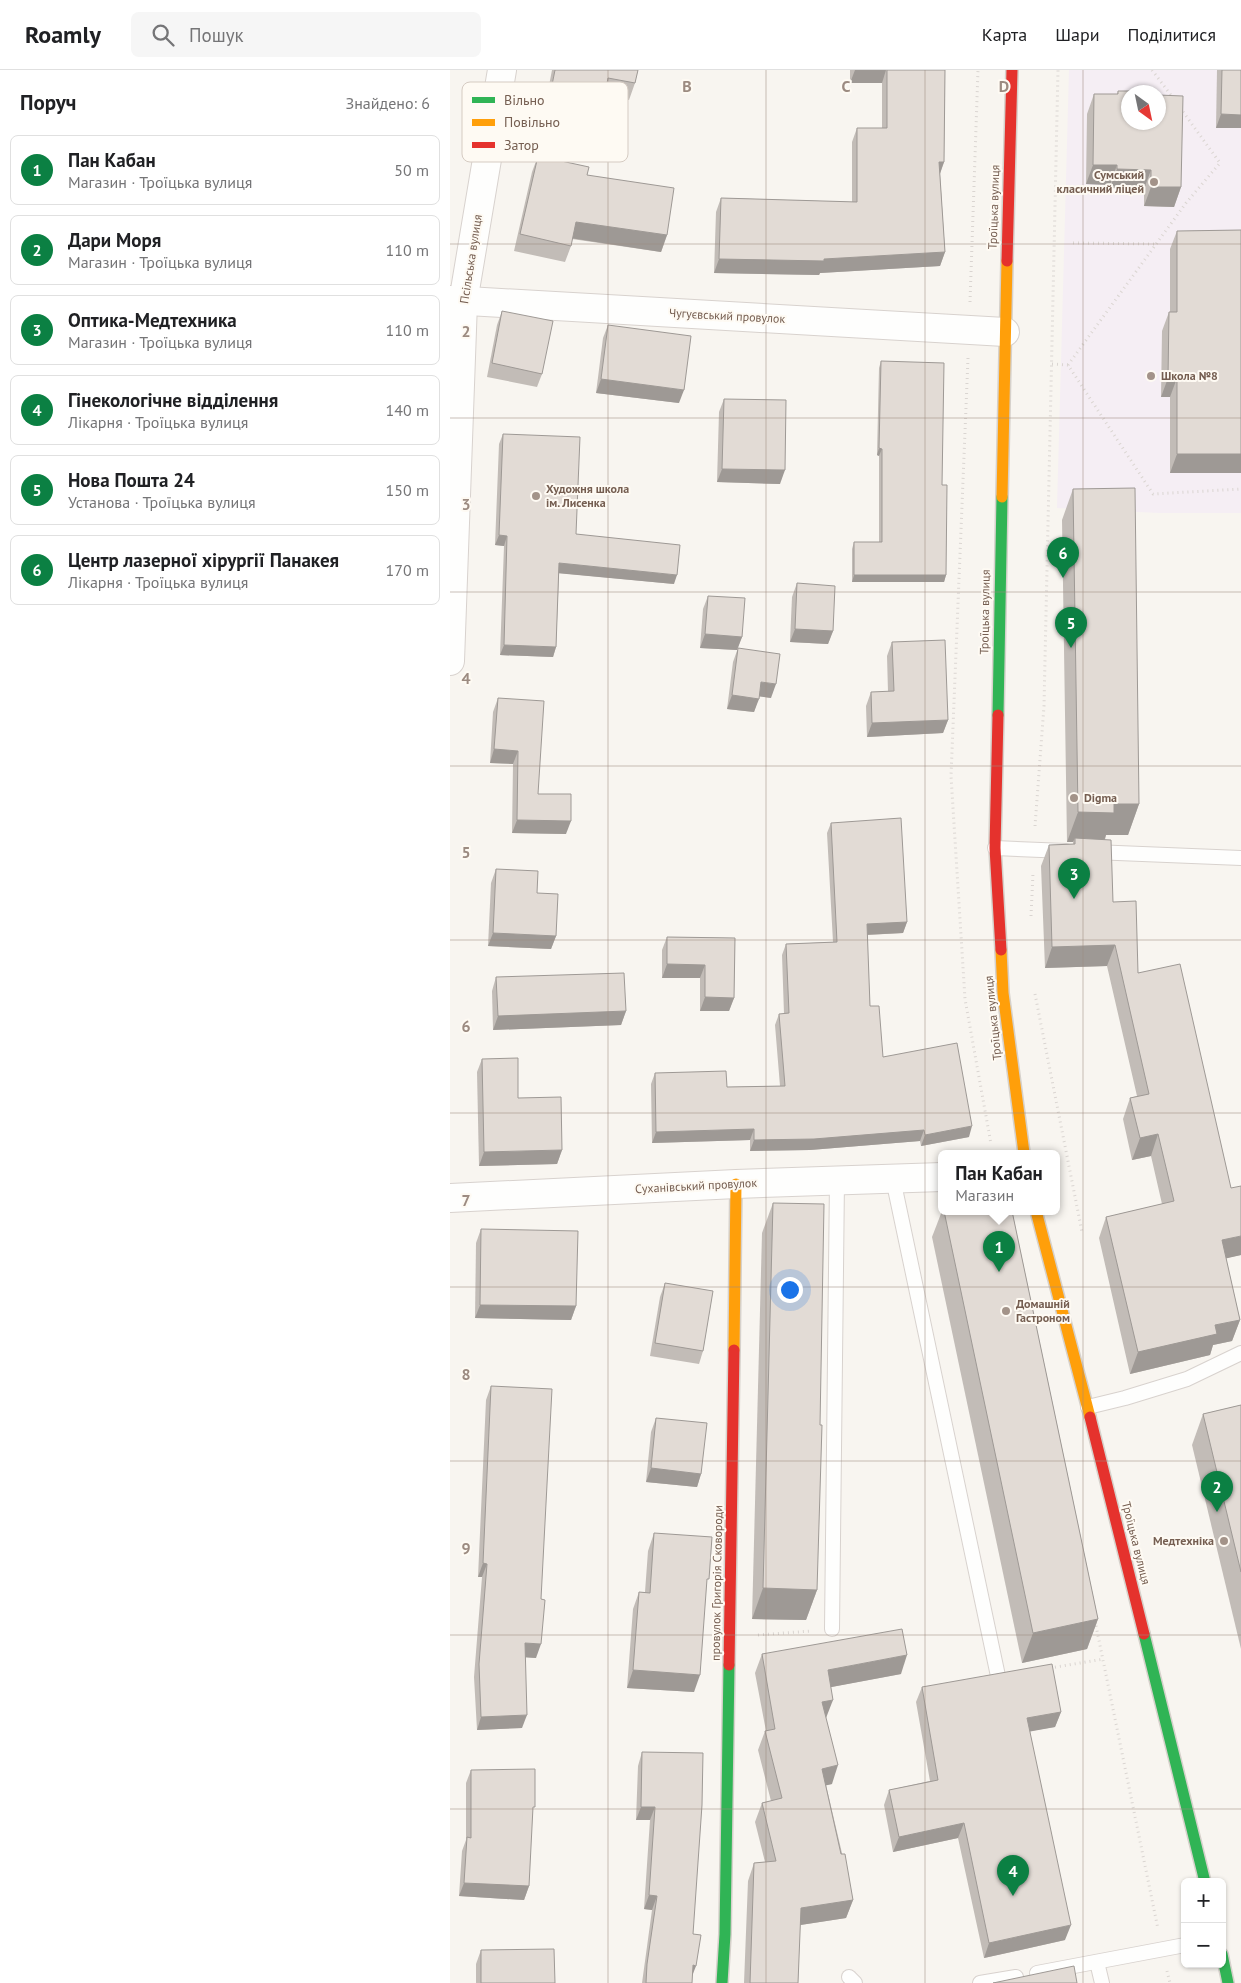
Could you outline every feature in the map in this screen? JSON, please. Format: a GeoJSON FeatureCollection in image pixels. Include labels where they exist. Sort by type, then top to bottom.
{"type":"FeatureCollection","features":[{"type":"Feature","properties":{"kind":"main road","name":"Троїцька вулиця"},"geometry":{"type":"LineString","coordinates":[[1012,70],[1004,332],[995,848],[1003,993],[1024,1150]]}},
{"type":"Feature","properties":{"kind":"main road","name":"провулок Григорія Сковороди"},"geometry":{"type":"LineString","coordinates":[[722,1983],[725,1934],[736,1184]]}},
{"type":"Feature","properties":{"kind":"main road","name":"Троїцька вулиця"},"geometry":{"type":"LineString","coordinates":[[1037,1215],[1088,1407],[1204,1878]]}},
{"type":"Feature","properties":{"kind":"street","name":"Псільська вулиця"},"geometry":{"type":"LineString","coordinates":[[450,661],[457,301],[484,162]]}},
{"type":"Feature","properties":{"kind":"street","name":"Чугуєвський провулок"},"geometry":{"type":"LineString","coordinates":[[457,301],[1004,332]]}},
{"type":"Feature","properties":{"kind":"street","name":"Суханівський провулок"},"geometry":{"type":"LineString","coordinates":[[450,1198],[736,1184],[938,1177]]}},
{"type":"Feature","properties":{"kind":"lane"},"geometry":{"type":"LineString","coordinates":[[995,848],[1241,858]]}},
{"type":"Feature","properties":{"kind":"lane"},"geometry":{"type":"LineString","coordinates":[[893,1179],[998,1676]]}},
{"type":"Feature","properties":{"kind":"lane"},"geometry":{"type":"LineString","coordinates":[[832,1629],[838,1180]]}},
{"type":"Feature","properties":{"kind":"lane"},"geometry":{"type":"LineString","coordinates":[[1088,1407],[1187,1379],[1241,1353]]}},
{"type":"Feature","properties":{"kind":"lane"},"geometry":{"type":"LineString","coordinates":[[1036,1973],[1181,1946]]}},
{"type":"Feature","properties":{"kind":"lane"},"geometry":{"type":"LineString","coordinates":[[1098,1962],[1102,1983]]}},
{"type":"Feature","properties":{"kind":"lane"},"geometry":{"type":"LineString","coordinates":[[980,1983],[1016,1977]]}},
{"type":"Feature","properties":{"kind":"path"},"geometry":{"type":"LineString","coordinates":[[978,70],[970,330],[951,776],[965,999],[991,1150]]}},
{"type":"Feature","properties":{"kind":"path"},"geometry":{"type":"LineString","coordinates":[[1030,923],[1044,706],[1058,70]]}},
{"type":"Feature","properties":{"kind":"path"},"geometry":{"type":"LineString","coordinates":[[1068,365],[1186,203],[1220,163],[1152,70]]}},
{"type":"Feature","properties":{"kind":"path"},"geometry":{"type":"LineString","coordinates":[[1073,243],[1156,244]]}},
{"type":"Feature","properties":{"kind":"path"},"geometry":{"type":"LineString","coordinates":[[1052,364],[1068,365]]}},
{"type":"Feature","properties":{"kind":"path"},"geometry":{"type":"LineString","coordinates":[[1068,365],[1153,494],[1241,489]]}},
{"type":"Feature","properties":{"kind":"path"},"geometry":{"type":"LineString","coordinates":[[1034,990],[1082,1232]]}},
{"type":"Feature","properties":{"kind":"path"},"geometry":{"type":"LineString","coordinates":[[1095,1620],[1162,1949]]}},
{"type":"Feature","properties":{"kind":"path"},"geometry":{"type":"LineString","coordinates":[[730,1637],[832,1629]]}},
{"type":"Feature","properties":{"kind":"path"},"geometry":{"type":"LineString","coordinates":[[1046,1668],[1104,1659]]}},
{"type":"Feature","properties":{"kind":"shaded area","name":"Школа №8"},"geometry":{"type":"Polygon","coordinates":[[[1069,70],[1241,70],[1241,513],[1159,513],[1057,508],[1069,70]]]}},
{"type":"Feature","properties":{"kind":"building"},"geometry":{"type":"Polygon","coordinates":[[[555,70],[638,70],[635,83],[608,78],[607,82],[553,82],[555,70]]]}},
{"type":"Feature","properties":{"kind":"building"},"geometry":{"type":"Polygon","coordinates":[[[887,70],[945,70],[944,162],[939,162],[945,252],[824,259],[824,261],[719,259],[721,198],[857,202],[857,128],[887,128],[887,70]]]}},
{"type":"Feature","properties":{"kind":"building"},"geometry":{"type":"Polygon","coordinates":[[[1222,70],[1241,70],[1241,115],[1221,114],[1222,70]]]}},
{"type":"Feature","properties":{"kind":"building"},"geometry":{"type":"Polygon","coordinates":[[[1118,91],[1121,91],[1121,130],[1166,130],[1166,95],[1183,96],[1181,187],[1151,187],[1151,170],[1117,169],[1117,165],[1093,165],[1094,94],[1118,94],[1118,91]]]}},
{"type":"Feature","properties":{"kind":"building"},"geometry":{"type":"Polygon","coordinates":[[[537,162],[566,162],[589,167],[587,175],[674,188],[667,235],[576,222],[571,246],[520,234],[537,162]]]}},
{"type":"Feature","properties":{"kind":"building"},"geometry":{"type":"Polygon","coordinates":[[[1241,230],[1241,454],[1177,454],[1177,378],[1168,378],[1169,312],[1177,312],[1177,231],[1241,230]]]}},
{"type":"Feature","properties":{"kind":"building"},"geometry":{"type":"Polygon","coordinates":[[[502,311],[553,321],[542,374],[492,363],[502,311]]]}},
{"type":"Feature","properties":{"kind":"building"},"geometry":{"type":"Polygon","coordinates":[[[608,325],[691,336],[684,390],[601,379],[608,325]]]}},
{"type":"Feature","properties":{"kind":"building"},"geometry":{"type":"Polygon","coordinates":[[[881,361],[944,363],[942,485],[947,485],[946,575],[854,575],[854,542],[882,542],[882,449],[879,448],[881,361]]]}},
{"type":"Feature","properties":{"kind":"building"},"geometry":{"type":"Polygon","coordinates":[[[724,399],[786,400],[785,470],[722,469],[724,399]]]}},
{"type":"Feature","properties":{"kind":"building"},"geometry":{"type":"Polygon","coordinates":[[[503,434],[580,437],[576,534],[680,545],[677,575],[559,563],[556,647],[504,645],[507,536],[499,535],[503,434]]]}},
{"type":"Feature","properties":{"kind":"building"},"geometry":{"type":"Polygon","coordinates":[[[1135,488],[1139,804],[1114,804],[1114,813],[1078,812],[1073,489],[1135,488]]]}},
{"type":"Feature","properties":{"kind":"building"},"geometry":{"type":"Polygon","coordinates":[[[797,583],[835,586],[833,631],[795,629],[797,583]]]}},
{"type":"Feature","properties":{"kind":"building"},"geometry":{"type":"Polygon","coordinates":[[[708,596],[745,598],[742,637],[705,634],[708,596]]]}},
{"type":"Feature","properties":{"kind":"building"},"geometry":{"type":"Polygon","coordinates":[[[945,640],[948,720],[872,723],[871,692],[894,691],[892,642],[945,640]]]}},
{"type":"Feature","properties":{"kind":"building"},"geometry":{"type":"Polygon","coordinates":[[[738,648],[780,654],[776,684],[761,682],[759,699],[732,695],[738,648]]]}},
{"type":"Feature","properties":{"kind":"building"},"geometry":{"type":"Polygon","coordinates":[[[498,698],[544,701],[538,794],[571,794],[571,821],[517,820],[518,751],[494,749],[498,698]]]}},
{"type":"Feature","properties":{"kind":"building"},"geometry":{"type":"Polygon","coordinates":[[[901,818],[907,922],[867,924],[870,1006],[879,1006],[883,1057],[957,1043],[972,1126],[925,1135],[924,1130],[814,1139],[754,1140],[754,1129],[656,1132],[655,1073],[726,1071],[727,1087],[785,1086],[779,1014],[789,1013],[786,944],[837,942],[831,823],[901,818]]]}},
{"type":"Feature","properties":{"kind":"building"},"geometry":{"type":"Polygon","coordinates":[[[1075,838],[1111,840],[1113,902],[1136,901],[1138,973],[1180,964],[1231,1188],[1241,1186],[1241,1236],[1222,1240],[1240,1320],[1215,1325],[1217,1334],[1138,1352],[1106,1217],[1174,1201],[1158,1134],[1140,1138],[1130,1098],[1149,1094],[1115,945],[1052,947],[1049,845],[1075,844],[1075,838]]]}},
{"type":"Feature","properties":{"kind":"building"},"geometry":{"type":"Polygon","coordinates":[[[496,869],[538,871],[537,893],[558,894],[556,936],[493,933],[496,869]]]}},
{"type":"Feature","properties":{"kind":"building"},"geometry":{"type":"Polygon","coordinates":[[[667,937],[735,938],[734,998],[705,997],[705,965],[667,964],[667,937]]]}},
{"type":"Feature","properties":{"kind":"building"},"geometry":{"type":"Polygon","coordinates":[[[624,973],[626,1011],[498,1016],[496,977],[624,973]]]}},
{"type":"Feature","properties":{"kind":"building"},"geometry":{"type":"Polygon","coordinates":[[[518,1058],[518,1098],[561,1097],[562,1150],[484,1152],[482,1059],[518,1058]]]}},
{"type":"Feature","properties":{"kind":"building"},"geometry":{"type":"Polygon","coordinates":[[[773,1203],[824,1204],[820,1425],[822,1425],[817,1590],[763,1588],[773,1203]]]}},
{"type":"Feature","properties":{"kind":"building"},"geometry":{"type":"Polygon","coordinates":[[[945,1215],[1013,1215],[1098,1619],[1033,1633],[945,1215]]]}},
{"type":"Feature","properties":{"kind":"building"},"geometry":{"type":"Polygon","coordinates":[[[481,1229],[578,1231],[576,1306],[480,1305],[481,1229]]]}},
{"type":"Feature","properties":{"kind":"building"},"geometry":{"type":"Polygon","coordinates":[[[665,1283],[713,1291],[703,1351],[655,1343],[665,1283]]]}},
{"type":"Feature","properties":{"kind":"building"},"geometry":{"type":"Polygon","coordinates":[[[491,1386],[552,1389],[541,1599],[545,1600],[541,1644],[525,1643],[527,1715],[481,1717],[479,1664],[487,1564],[483,1563],[491,1386]]]}},
{"type":"Feature","properties":{"kind":"building"},"geometry":{"type":"Polygon","coordinates":[[[1241,1405],[1241,1572],[1203,1414],[1241,1405]]]}},
{"type":"Feature","properties":{"kind":"building"},"geometry":{"type":"Polygon","coordinates":[[[656,1418],[707,1423],[701,1474],[651,1468],[656,1418]]]}},
{"type":"Feature","properties":{"kind":"building"},"geometry":{"type":"Polygon","coordinates":[[[654,1533],[712,1537],[700,1675],[633,1670],[639,1592],[650,1593],[654,1533]]]}},
{"type":"Feature","properties":{"kind":"building"},"geometry":{"type":"Polygon","coordinates":[[[902,1629],[907,1655],[828,1670],[833,1700],[822,1702],[838,1765],[822,1769],[841,1854],[845,1854],[853,1900],[801,1908],[798,1983],[750,1983],[754,1863],[776,1861],[762,1803],[782,1798],[765,1731],[775,1729],[762,1654],[902,1629]]]}},
{"type":"Feature","properties":{"kind":"building"},"geometry":{"type":"Polygon","coordinates":[[[1052,1664],[1061,1712],[1027,1718],[1071,1925],[989,1943],[964,1823],[899,1837],[889,1790],[938,1780],[922,1687],[1052,1664]]]}},
{"type":"Feature","properties":{"kind":"building"},"geometry":{"type":"Polygon","coordinates":[[[642,1752],[703,1753],[702,1805],[693,1934],[701,1935],[696,1966],[693,1965],[692,1983],[646,1983],[657,1896],[649,1895],[655,1807],[641,1807],[642,1752]]]}},
{"type":"Feature","properties":{"kind":"building"},"geometry":{"type":"Polygon","coordinates":[[[535,1769],[535,1807],[533,1807],[529,1886],[464,1883],[467,1837],[471,1838],[471,1770],[535,1769]]]}},
{"type":"Feature","properties":{"kind":"building"},"geometry":{"type":"Polygon","coordinates":[[[554,1949],[555,1983],[481,1983],[481,1950],[554,1949]]]}},
{"type":"Feature","properties":{"kind":"building"},"geometry":{"type":"Polygon","coordinates":[[[1074,1966],[1077,1983],[993,1983],[1074,1966]]]}},
{"type":"Feature","properties":{"kind":"traffic: fast"},"geometry":{"type":"LineString","coordinates":[[998,715],[1002,497]]}},
{"type":"Feature","properties":{"kind":"traffic: fast"},"geometry":{"type":"LineString","coordinates":[[1144,1634],[1204,1878]]}},
{"type":"Feature","properties":{"kind":"traffic: fast"},"geometry":{"type":"LineString","coordinates":[[722,1983],[725,1934],[729,1665]]}},
{"type":"Feature","properties":{"kind":"traffic: fast"},"geometry":{"type":"LineString","coordinates":[[1225,1968],[1228,1983]]}},
{"type":"Feature","properties":{"kind":"traffic: slow"},"geometry":{"type":"LineString","coordinates":[[1002,497],[1007,261]]}},
{"type":"Feature","properties":{"kind":"traffic: slow"},"geometry":{"type":"LineString","coordinates":[[1001,950],[1003,993],[1024,1150]]}},
{"type":"Feature","properties":{"kind":"traffic: slow"},"geometry":{"type":"LineString","coordinates":[[734,1350],[736,1184]]}},
{"type":"Feature","properties":{"kind":"traffic: slow"},"geometry":{"type":"LineString","coordinates":[[1037,1215],[1090,1417]]}},
{"type":"Feature","properties":{"kind":"traffic: jam"},"geometry":{"type":"LineString","coordinates":[[1007,261],[1012,70]]}},
{"type":"Feature","properties":{"kind":"traffic: jam"},"geometry":{"type":"LineString","coordinates":[[998,715],[995,848],[1001,950]]}},
{"type":"Feature","properties":{"kind":"traffic: jam"},"geometry":{"type":"LineString","coordinates":[[729,1665],[734,1350]]}},
{"type":"Feature","properties":{"kind":"traffic: jam"},"geometry":{"type":"LineString","coordinates":[[1090,1417],[1144,1634]]}},
{"type":"Feature","properties":{"kind":"place","name":"Сумський класичний ліцей"},"geometry":{"type":"Point","coordinates":[1154,182]}},
{"type":"Feature","properties":{"kind":"place","name":"Школа №8"},"geometry":{"type":"Point","coordinates":[1151,376]}},
{"type":"Feature","properties":{"kind":"place","name":"Художня школа ім. Лисенка"},"geometry":{"type":"Point","coordinates":[536,496]}},
{"type":"Feature","properties":{"kind":"place","name":"Центр лазерної хірургії Панакея"},"geometry":{"type":"Point","coordinates":[1063,578]}},
{"type":"Feature","properties":{"kind":"place","name":"Нова Пошта 24"},"geometry":{"type":"Point","coordinates":[1071,648]}},
{"type":"Feature","properties":{"kind":"place","name":"Digma"},"geometry":{"type":"Point","coordinates":[1074,798]}},
{"type":"Feature","properties":{"kind":"place","name":"Оптика-Медтехника"},"geometry":{"type":"Point","coordinates":[1074,899]}},
{"type":"Feature","properties":{"kind":"place","name":"Пан Кабан"},"geometry":{"type":"Point","coordinates":[999,1272]}},
{"type":"Feature","properties":{"kind":"place","name":"Домашній Гастроном"},"geometry":{"type":"Point","coordinates":[1006,1311]}},
{"type":"Feature","properties":{"kind":"place","name":"Дари Моря"},"geometry":{"type":"Point","coordinates":[1217,1512]}},
{"type":"Feature","properties":{"kind":"place","name":"Медтехніка"},"geometry":{"type":"Point","coordinates":[1224,1541]}},
{"type":"Feature","properties":{"kind":"place","name":"Гінекологічне відділення"},"geometry":{"type":"Point","coordinates":[1013,1896]}}]}
